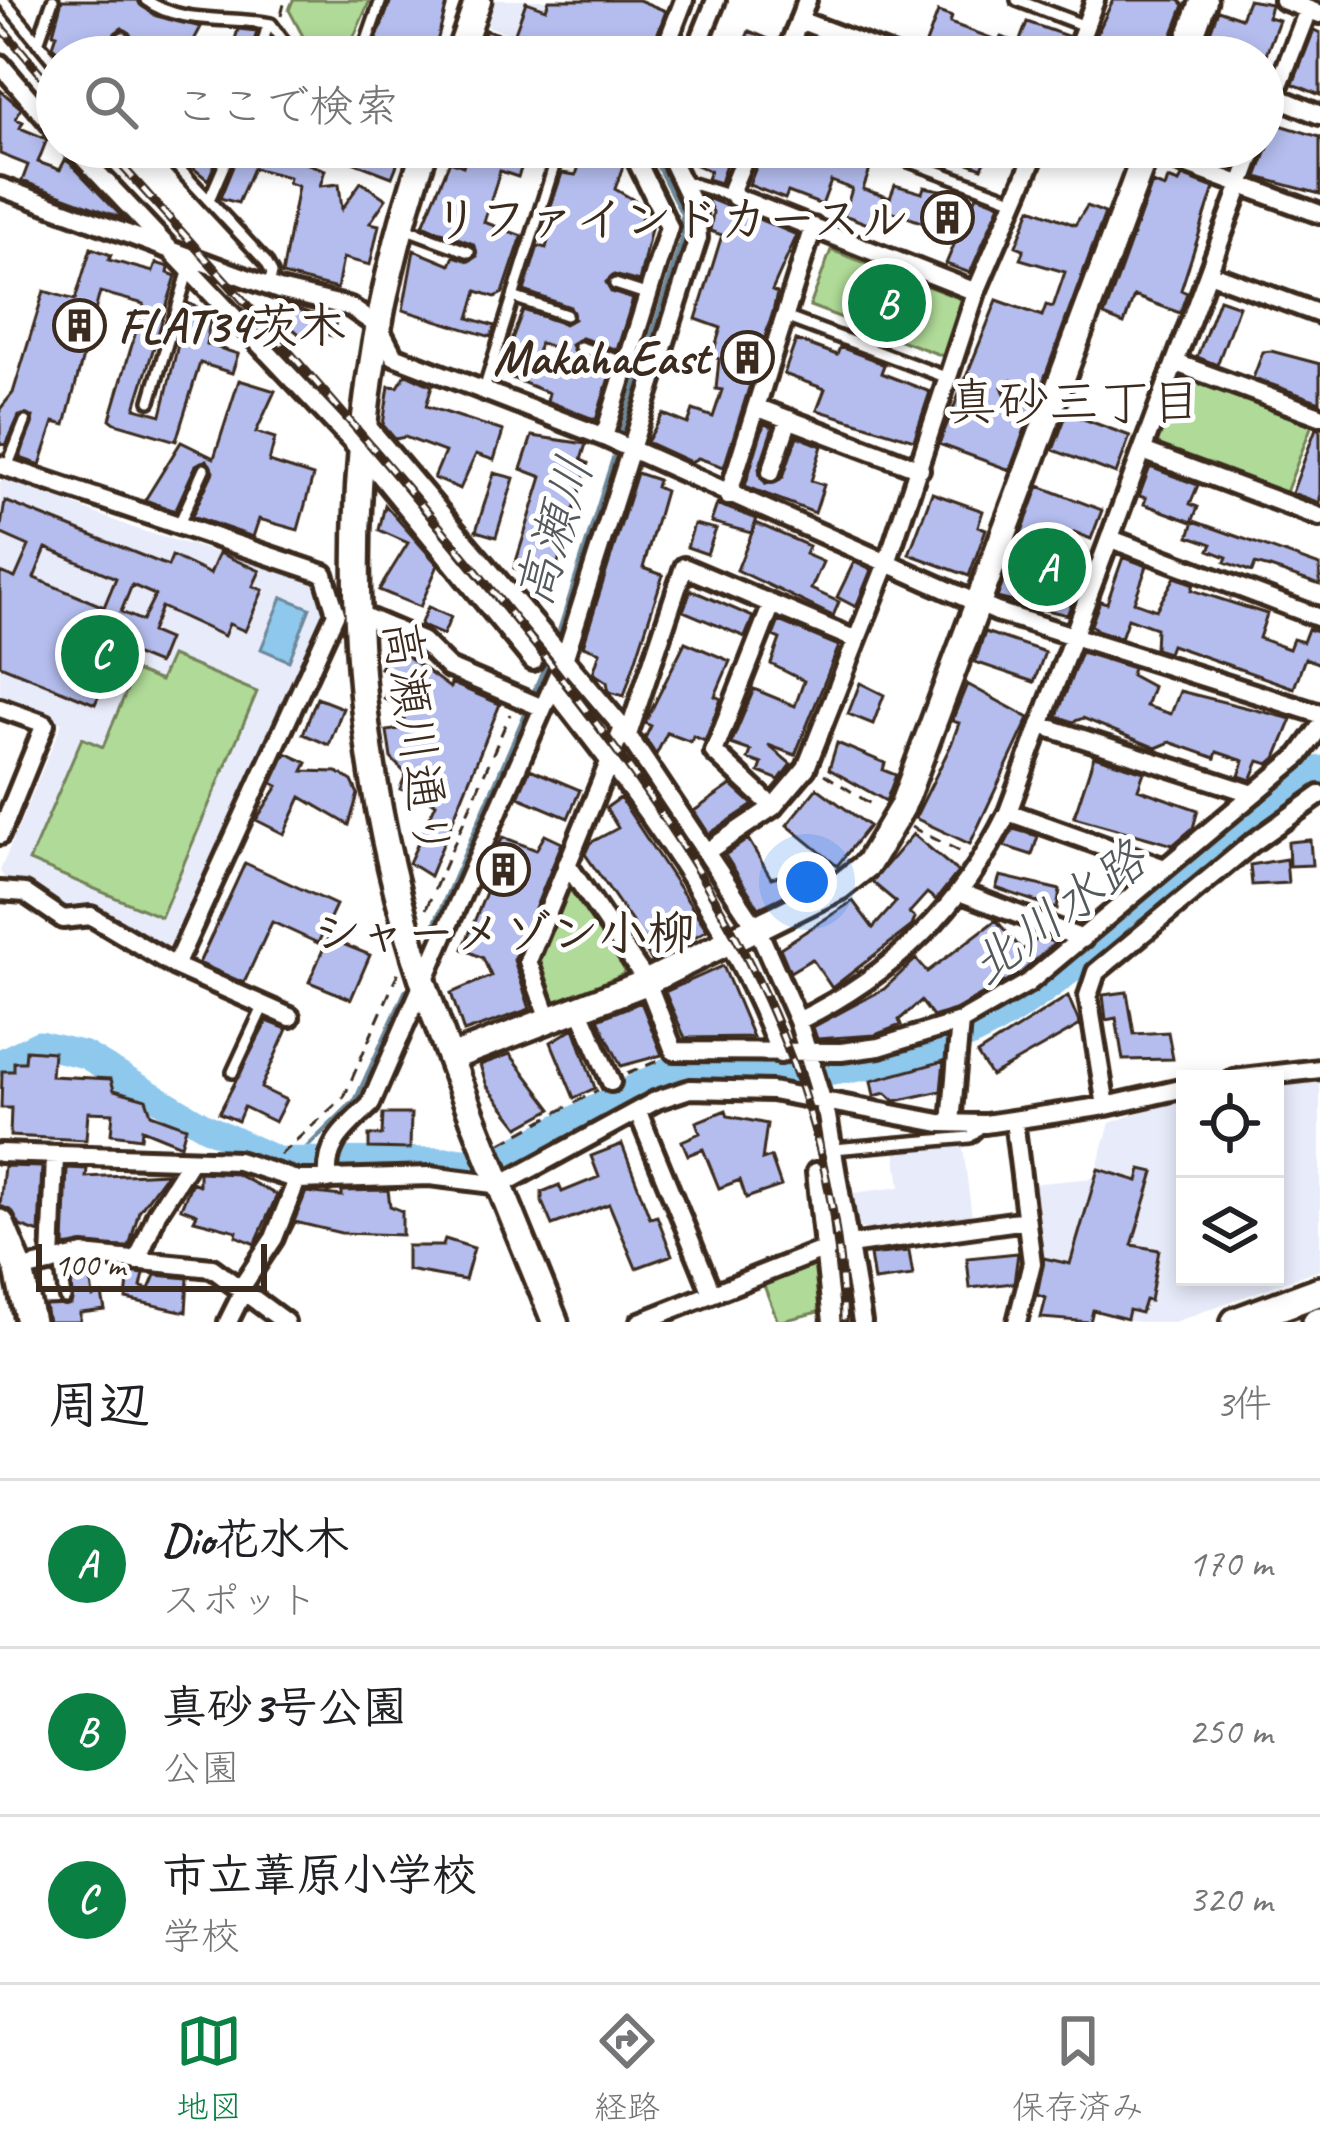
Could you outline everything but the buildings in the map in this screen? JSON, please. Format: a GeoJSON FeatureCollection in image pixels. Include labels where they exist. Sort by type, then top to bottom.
{"type":"FeatureCollection","features":[{"type":"Feature","properties":{"kind":"main road"},"geometry":{"type":"LineString","coordinates":[[0,1224],[30,1322]]}},
{"type":"Feature","properties":{"kind":"main road"},"geometry":{"type":"LineString","coordinates":[[1236,1322],[1320,1291]]}},
{"type":"Feature","properties":{"kind":"street"},"geometry":{"type":"LineString","coordinates":[[465,36],[478,0]]}},
{"type":"Feature","properties":{"kind":"street"},"geometry":{"type":"LineString","coordinates":[[670,36],[684,0]]}},
{"type":"Feature","properties":{"kind":"street"},"geometry":{"type":"LineString","coordinates":[[701,36],[716,0]]}},
{"type":"Feature","properties":{"kind":"street"},"geometry":{"type":"LineString","coordinates":[[793,36],[807,0]]}},
{"type":"Feature","properties":{"kind":"street"},"geometry":{"type":"LineString","coordinates":[[1081,36],[1095,0]]}},
{"type":"Feature","properties":{"kind":"street"},"geometry":{"type":"LineString","coordinates":[[1191,36],[1204,0]]}},
{"type":"Feature","properties":{"kind":"street"},"geometry":{"type":"LineString","coordinates":[[1283,0],[1314,12],[1284,75]]}},
{"type":"Feature","properties":{"kind":"street"},"geometry":{"type":"LineString","coordinates":[[799,20],[841,36]]}},
{"type":"Feature","properties":{"kind":"street"},"geometry":{"type":"LineString","coordinates":[[0,64],[36,106]]}},
{"type":"Feature","properties":{"kind":"street"},"geometry":{"type":"LineString","coordinates":[[1284,100],[1320,115]]}},
{"type":"Feature","properties":{"kind":"street"},"geometry":{"type":"LineString","coordinates":[[93,168],[358,448],[533,661]]}},
{"type":"Feature","properties":{"kind":"street","name":"高瀬川通り"},"geometry":{"type":"LineString","coordinates":[[416,168],[379,327],[358,448],[347,613],[375,790],[424,983],[555,1322]]}},
{"type":"Feature","properties":{"kind":"street"},"geometry":{"type":"LineString","coordinates":[[606,439],[669,227],[643,168]]}},
{"type":"Feature","properties":{"kind":"street"},"geometry":{"type":"LineString","coordinates":[[645,172],[650,168]]}},
{"type":"Feature","properties":{"kind":"street"},"geometry":{"type":"LineString","coordinates":[[327,1169],[334,1139],[370,1105],[552,687],[698,238],[696,212],[673,168]]}},
{"type":"Feature","properties":{"kind":"street"},"geometry":{"type":"LineString","coordinates":[[740,168],[732,188],[735,197],[976,292]]}},
{"type":"Feature","properties":{"kind":"street"},"geometry":{"type":"LineString","coordinates":[[709,850],[773,807],[806,768],[887,563],[976,292],[1029,168]]}},
{"type":"Feature","properties":{"kind":"street"},"geometry":{"type":"LineString","coordinates":[[450,1058],[646,982],[839,887],[868,864],[886,838],[977,603],[1137,168]]}},
{"type":"Feature","properties":{"kind":"street"},"geometry":{"type":"LineString","coordinates":[[1196,168],[1320,214]]}},
{"type":"Feature","properties":{"kind":"street"},"geometry":{"type":"LineString","coordinates":[[798,1021],[863,986],[904,955],[962,893],[1008,812],[1247,168]]}},
{"type":"Feature","properties":{"kind":"street"},"geometry":{"type":"LineString","coordinates":[[0,187],[269,286],[328,297],[379,327],[394,356],[630,449],[977,603],[1320,714]]}},
{"type":"Feature","properties":{"kind":"street"},"geometry":{"type":"LineString","coordinates":[[728,496],[813,226]]}},
{"type":"Feature","properties":{"kind":"street"},"geometry":{"type":"LineString","coordinates":[[1209,273],[1320,314]]}},
{"type":"Feature","properties":{"kind":"street"},"geometry":{"type":"LineString","coordinates":[[1176,363],[1320,416]]}},
{"type":"Feature","properties":{"kind":"street"},"geometry":{"type":"LineString","coordinates":[[756,407],[920,469]]}},
{"type":"Feature","properties":{"kind":"street"},"geometry":{"type":"LineString","coordinates":[[771,472],[789,419]]}},
{"type":"Feature","properties":{"kind":"street"},"geometry":{"type":"LineString","coordinates":[[363,421],[626,732],[709,850],[758,930],[798,1021],[834,1149],[862,1322]]}},
{"type":"Feature","properties":{"kind":"street"},"geometry":{"type":"LineString","coordinates":[[1144,451],[1320,518]]}},
{"type":"Feature","properties":{"kind":"street"},"geometry":{"type":"LineString","coordinates":[[4,466],[324,574],[347,613],[422,641],[449,668],[541,707]]}},
{"type":"Feature","properties":{"kind":"street"},"geometry":{"type":"LineString","coordinates":[[1111,539],[1320,618]]}},
{"type":"Feature","properties":{"kind":"street"},"geometry":{"type":"LineString","coordinates":[[549,1019],[527,961],[626,732],[684,567],[854,639]]}},
{"type":"Feature","properties":{"kind":"street"},"geometry":{"type":"LineString","coordinates":[[772,604],[714,752],[773,807]]}},
{"type":"Feature","properties":{"kind":"street"},"geometry":{"type":"LineString","coordinates":[[175,966],[347,613]]}},
{"type":"Feature","properties":{"kind":"street"},"geometry":{"type":"LineString","coordinates":[[552,687],[696,879],[732,942],[780,1054]]}},
{"type":"Feature","properties":{"kind":"street"},"geometry":{"type":"LineString","coordinates":[[0,708],[45,724],[0,835]]}},
{"type":"Feature","properties":{"kind":"street"},"geometry":{"type":"LineString","coordinates":[[1040,725],[1254,794]]}},
{"type":"Feature","properties":{"kind":"street"},"geometry":{"type":"LineString","coordinates":[[567,864],[646,982],[674,1051],[807,1054],[959,1034],[1083,939],[1162,867],[1299,756],[1320,727]]}},
{"type":"Feature","properties":{"kind":"street"},"geometry":{"type":"LineString","coordinates":[[1106,1106],[1088,996],[1096,972],[1251,844],[1320,794]]}},
{"type":"Feature","properties":{"kind":"street"},"geometry":{"type":"LineString","coordinates":[[1008,812],[1162,867]]}},
{"type":"Feature","properties":{"kind":"street"},"geometry":{"type":"LineString","coordinates":[[0,891],[26,893],[64,919],[92,916],[175,966],[290,1017]]}},
{"type":"Feature","properties":{"kind":"street"},"geometry":{"type":"LineString","coordinates":[[962,893],[1083,939]]}},
{"type":"Feature","properties":{"kind":"street"},"geometry":{"type":"LineString","coordinates":[[579,1008],[611,1082]]}},
{"type":"Feature","properties":{"kind":"street"},"geometry":{"type":"LineString","coordinates":[[951,1123],[959,1034]]}},
{"type":"Feature","properties":{"kind":"street"},"geometry":{"type":"LineString","coordinates":[[1284,1074],[1320,1070]]}},
{"type":"Feature","properties":{"kind":"street"},"geometry":{"type":"LineString","coordinates":[[0,1154],[238,1161],[297,1180],[327,1169],[501,1185],[690,1089],[729,1087],[951,1123],[985,1124],[1176,1090]]}},
{"type":"Feature","properties":{"kind":"street"},"geometry":{"type":"LineString","coordinates":[[638,1112],[712,1293]]}},
{"type":"Feature","properties":{"kind":"street"},"geometry":{"type":"LineString","coordinates":[[1014,1120],[1032,1263],[1017,1322]]}},
{"type":"Feature","properties":{"kind":"street"},"geometry":{"type":"LineString","coordinates":[[56,1156],[56,1261]]}},
{"type":"Feature","properties":{"kind":"street"},"geometry":{"type":"LineString","coordinates":[[137,1261],[158,1213],[189,1162]]}},
{"type":"Feature","properties":{"kind":"street"},"geometry":{"type":"LineString","coordinates":[[816,1172],[828,1248],[832,1322]]}},
{"type":"Feature","properties":{"kind":"street"},"geometry":{"type":"LineString","coordinates":[[228,1322],[274,1238],[297,1180]]}},
{"type":"Feature","properties":{"kind":"street"},"geometry":{"type":"LineString","coordinates":[[640,1322],[828,1248],[1026,1220]]}},
{"type":"Feature","properties":{"kind":"street"},"geometry":{"type":"LineString","coordinates":[[13,1278],[83,1255],[212,1268],[285,1322]]}},
{"type":"Feature","properties":{"kind":"lane"},"geometry":{"type":"LineString","coordinates":[[3,0],[36,41]]}},
{"type":"Feature","properties":{"kind":"lane"},"geometry":{"type":"LineString","coordinates":[[40,36],[53,0]]}},
{"type":"Feature","properties":{"kind":"lane"},"geometry":{"type":"LineString","coordinates":[[146,0],[189,19],[273,27],[280,36]]}},
{"type":"Feature","properties":{"kind":"lane"},"geometry":{"type":"LineString","coordinates":[[369,36],[381,0]]}},
{"type":"Feature","properties":{"kind":"lane"},"geometry":{"type":"LineString","coordinates":[[1017,0],[1085,26]]}},
{"type":"Feature","properties":{"kind":"lane"},"geometry":{"type":"LineString","coordinates":[[269,36],[273,27]]}},
{"type":"Feature","properties":{"kind":"lane"},"geometry":{"type":"LineString","coordinates":[[179,168],[266,262],[272,273],[269,286]]}},
{"type":"Feature","properties":{"kind":"lane"},"geometry":{"type":"LineString","coordinates":[[209,200],[223,168]]}},
{"type":"Feature","properties":{"kind":"lane"},"geometry":{"type":"LineString","coordinates":[[483,393],[553,168]]}},
{"type":"Feature","properties":{"kind":"lane"},"geometry":{"type":"LineString","coordinates":[[928,168],[1015,200]]}},
{"type":"Feature","properties":{"kind":"lane"},"geometry":{"type":"LineString","coordinates":[[680,180],[735,197]]}},
{"type":"Feature","properties":{"kind":"lane"},"geometry":{"type":"LineString","coordinates":[[401,227],[469,252]]}},
{"type":"Feature","properties":{"kind":"lane"},"geometry":{"type":"LineString","coordinates":[[150,401],[189,269]]}},
{"type":"Feature","properties":{"kind":"lane"},"geometry":{"type":"LineString","coordinates":[[616,284],[649,295]]}},
{"type":"Feature","properties":{"kind":"lane"},"geometry":{"type":"LineString","coordinates":[[513,297],[566,315]]}},
{"type":"Feature","properties":{"kind":"lane"},"geometry":{"type":"LineString","coordinates":[[785,317],[948,378]]}},
{"type":"Feature","properties":{"kind":"lane"},"geometry":{"type":"LineString","coordinates":[[580,347],[627,364]]}},
{"type":"Feature","properties":{"kind":"lane"},"geometry":{"type":"LineString","coordinates":[[1011,389],[1052,404]]}},
{"type":"Feature","properties":{"kind":"lane"},"geometry":{"type":"LineString","coordinates":[[4,466],[25,422]]}},
{"type":"Feature","properties":{"kind":"lane"},"geometry":{"type":"LineString","coordinates":[[178,525],[204,469]]}},
{"type":"Feature","properties":{"kind":"lane"},"geometry":{"type":"LineString","coordinates":[[233,1072],[264,1005]]}},
{"type":"Feature","properties":{"kind":"lane"},"geometry":{"type":"LineString","coordinates":[[834,1149],[970,1137],[985,1124]]}},
{"type":"Feature","properties":{"kind":"lane"},"geometry":{"type":"LineString","coordinates":[[56,1261],[65,1298]]}},
{"type":"Feature","properties":{"kind":"path"},"geometry":{"type":"LineString","coordinates":[[273,27],[285,0]]}},
{"type":"Feature","properties":{"kind":"path"},"geometry":{"type":"LineString","coordinates":[[418,916],[458,840],[519,698]]}},
{"type":"Feature","properties":{"kind":"path"},"geometry":{"type":"LineString","coordinates":[[282,1150],[344,1097],[402,965]]}},
{"type":"Feature","properties":{"kind":"path"},"geometry":{"type":"LineString","coordinates":[[500,1144],[674,1051]]}},
{"type":"Feature","properties":{"kind":"shaded area"},"geometry":{"type":"Polygon","coordinates":[[[494,0],[587,0],[574,36],[515,36],[485,25],[494,0]]]}},
{"type":"Feature","properties":{"kind":"shaded area"},"geometry":{"type":"Polygon","coordinates":[[[8,479],[136,529],[315,581],[325,612],[173,946],[164,949],[104,910],[67,906],[31,885],[6,881],[0,871],[62,723],[0,696],[0,482],[8,479]]]}},
{"type":"Feature","properties":{"kind":"shaded area"},"geometry":{"type":"Polygon","coordinates":[[[1320,1076],[1320,1269],[1284,1282],[1284,1178],[1284,1079],[1320,1076]]]}},
{"type":"Feature","properties":{"kind":"shaded area"},"geometry":{"type":"Polygon","coordinates":[[[1176,1099],[1176,1286],[1273,1286],[1174,1322],[1137,1322],[1030,1296],[1029,1184],[1094,1178],[1110,1123],[1176,1099]]]}},
{"type":"Feature","properties":{"kind":"shaded area"},"geometry":{"type":"Polygon","coordinates":[[[962,1140],[972,1217],[866,1231],[857,1225],[853,1193],[900,1187],[895,1149],[962,1140]]]}},
{"type":"Feature","properties":{"kind":"green space"},"geometry":{"type":"Polygon","coordinates":[[[293,0],[370,0],[354,36],[303,36],[289,10],[293,0]]]}},
{"type":"Feature","properties":{"kind":"green space"},"geometry":{"type":"Polygon","coordinates":[[[831,250],[964,300],[943,356],[810,306],[831,250]]]}},
{"type":"Feature","properties":{"kind":"green space"},"geometry":{"type":"Polygon","coordinates":[[[1186,375],[1313,422],[1285,495],[1159,449],[1155,440],[1178,379],[1186,375]]]}},
{"type":"Feature","properties":{"kind":"green space"},"geometry":{"type":"Polygon","coordinates":[[[171,656],[257,692],[161,917],[29,861],[82,738],[103,747],[135,671],[160,681],[171,656]]]}},
{"type":"Feature","properties":{"kind":"green space"},"geometry":{"type":"Polygon","coordinates":[[[576,887],[625,962],[623,974],[558,1003],[550,996],[537,957],[564,888],[576,887]]]}},
{"type":"Feature","properties":{"kind":"green space"},"geometry":{"type":"Polygon","coordinates":[[[811,1263],[822,1269],[826,1310],[778,1322],[763,1283],[811,1263]]]}},
{"type":"Feature","properties":{"kind":"water"},"geometry":{"type":"Polygon","coordinates":[[[282,597],[310,608],[289,661],[261,649],[282,597]]]}},
{"type":"Feature","properties":{"kind":"waterway","name":"高瀬川"},"geometry":{"type":"LineString","coordinates":[[691,36],[701,16]]}},
{"type":"Feature","properties":{"kind":"waterway","name":"高瀬川"},"geometry":{"type":"LineString","coordinates":[[556,641],[683,235],[682,214],[659,168]]}},
{"type":"Feature","properties":{"kind":"waterway","name":"高瀬川"},"geometry":{"type":"LineString","coordinates":[[532,696],[551,652]]}},
{"type":"Feature","properties":{"kind":"waterway","name":"高瀬川"},"geometry":{"type":"LineString","coordinates":[[432,930],[528,707]]}},
{"type":"Feature","properties":{"kind":"waterway","name":"北川水路"},"geometry":{"type":"LineString","coordinates":[[821,1073],[870,1066],[952,1043],[1021,1006],[1320,769]]}},
{"type":"Feature","properties":{"kind":"waterway","name":"高瀬川"},"geometry":{"type":"LineString","coordinates":[[293,1161],[356,1099],[406,990]]}},
{"type":"Feature","properties":{"kind":"waterway","name":"北川水路"},"geometry":{"type":"LineString","coordinates":[[0,1063],[39,1044],[85,1055],[204,1126],[277,1160],[469,1161]]}},
{"type":"Feature","properties":{"kind":"waterway","name":"北川水路"},"geometry":{"type":"LineString","coordinates":[[508,1154],[684,1062],[792,1074]]}},
{"type":"Feature","properties":{"kind":"railway"},"geometry":{"type":"LineString","coordinates":[[0,26],[36,68]]}},
{"type":"Feature","properties":{"kind":"railway"},"geometry":{"type":"LineString","coordinates":[[124,168],[446,535],[559,674],[680,842],[732,929],[775,1019],[810,1114],[833,1215],[844,1322]]}},
{"type":"Feature","properties":{"kind":"place","name":"リファインドカースル"},"geometry":{"type":"Point","coordinates":[948,218]}},
{"type":"Feature","properties":{"kind":"place","name":"真砂3号公園"},"geometry":{"type":"Point","coordinates":[887,303]}},
{"type":"Feature","properties":{"kind":"place","name":"FLAT34茨木"},"geometry":{"type":"Point","coordinates":[79,325]}},
{"type":"Feature","properties":{"kind":"place","name":"MakahaEast"},"geometry":{"type":"Point","coordinates":[748,357]}},
{"type":"Feature","properties":{"kind":"place","name":"Dio花水木"},"geometry":{"type":"Point","coordinates":[1047,567]}},
{"type":"Feature","properties":{"kind":"place","name":"市立葦原小学校"},"geometry":{"type":"Point","coordinates":[100,654]}},
{"type":"Feature","properties":{"kind":"place","name":"シャーメゾン小柳"},"geometry":{"type":"Point","coordinates":[504,869]}},
{"type":"Feature","properties":{"kind":"district","name":"真砂三丁目"},"geometry":{"type":"Point","coordinates":[1074,401]}}]}
